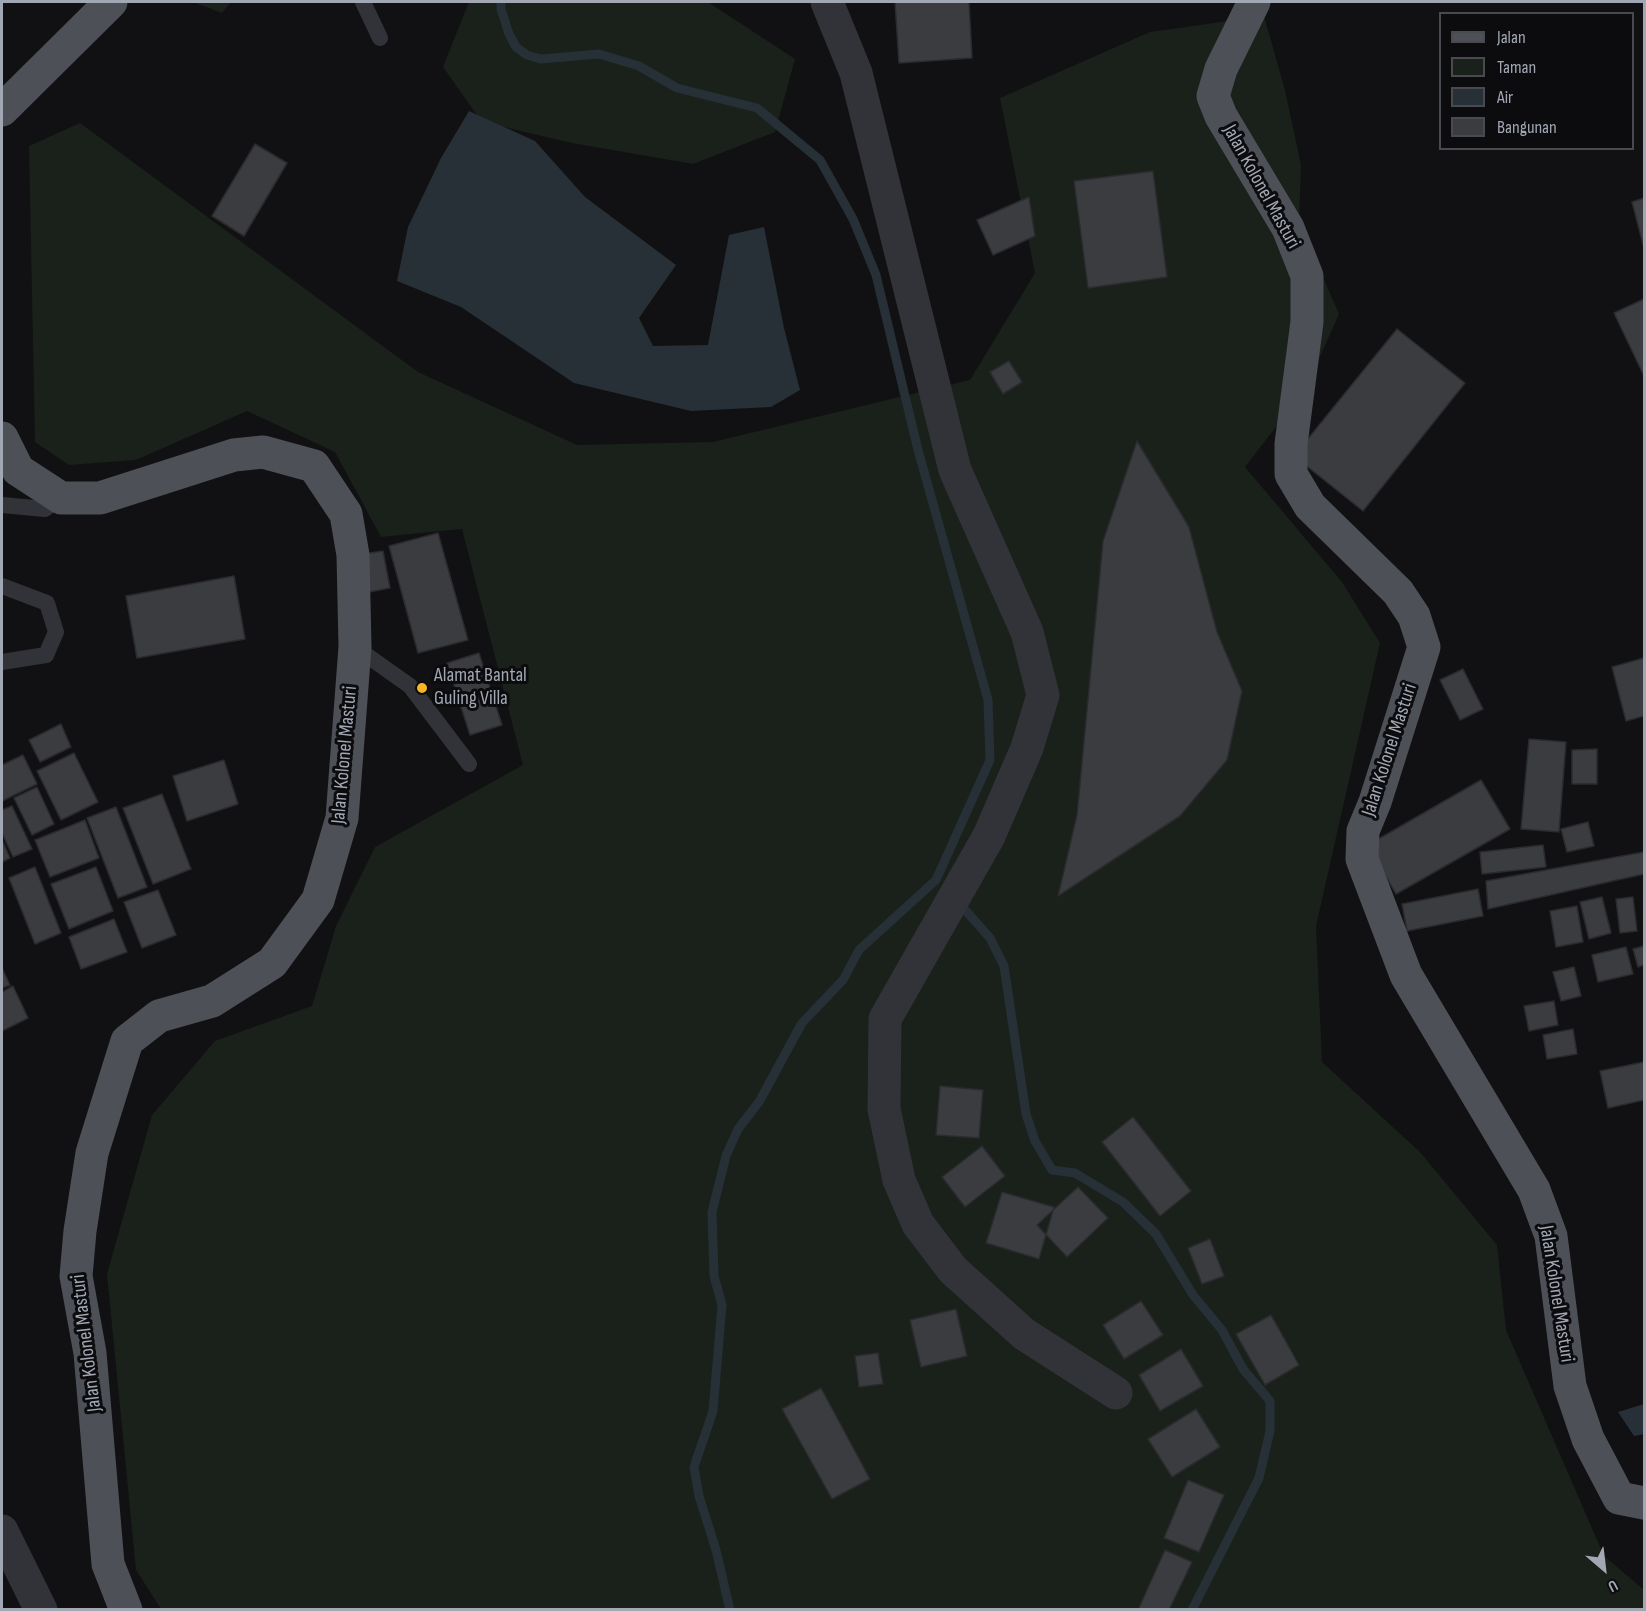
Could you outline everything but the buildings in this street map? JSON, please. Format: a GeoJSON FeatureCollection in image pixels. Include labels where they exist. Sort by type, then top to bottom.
{"type":"FeatureCollection","features":[{"type":"Feature","properties":{"kind":"main road"},"geometry":{"type":"LineString","coordinates":[[2,110],[111,2]]}},
{"type":"Feature","properties":{"kind":"main road","name":"Jalan Kolonel Masturi"},"geometry":{"type":"LineString","coordinates":[[1254,2],[1221,69],[1213,96],[1221,116],[1288,228],[1307,276],[1307,322],[1291,444],[1291,474],[1310,506],[1398,592],[1414,616],[1424,647],[1375,802],[1363,831],[1362,859],[1406,975],[1534,1190],[1551,1236],[1570,1386],[1588,1440],[1619,1498],[1644,1503]]}},
{"type":"Feature","properties":{"kind":"main road"},"geometry":{"type":"LineString","coordinates":[[2,438],[18,470],[61,498]]}},
{"type":"Feature","properties":{"kind":"main road","name":"Jalan Kolonel Masturi"},"geometry":{"type":"LineString","coordinates":[[61,498],[100,498],[234,455],[263,452],[314,466],[346,514],[353,555],[355,648],[342,819],[318,900],[272,963],[212,1000],[159,1016],[128,1041],[92,1153],[80,1230],[76,1276],[90,1353],[108,1564],[126,1610]]}},
{"type":"Feature","properties":{"kind":"street"},"geometry":{"type":"LineString","coordinates":[[827,2],[837,33],[856,73],[954,470],[1027,632],[1043,695],[1027,748],[989,836],[885,1019],[884,1109],[898,1180],[918,1224],[953,1270],[1024,1334],[1116,1393]]}},
{"type":"Feature","properties":{"kind":"street"},"geometry":{"type":"LineString","coordinates":[[2,1531],[41,1610]]}},
{"type":"Feature","properties":{"kind":"lane"},"geometry":{"type":"LineString","coordinates":[[363,2],[380,38]]}},
{"type":"Feature","properties":{"kind":"lane"},"geometry":{"type":"LineString","coordinates":[[2,505],[45,509],[61,498]]}},
{"type":"Feature","properties":{"kind":"lane"},"geometry":{"type":"LineString","coordinates":[[2,586],[47,603],[56,632],[46,655],[2,662]]}},
{"type":"Feature","properties":{"kind":"lane"},"geometry":{"type":"LineString","coordinates":[[355,648],[410,686],[469,764]]}},
{"type":"Feature","properties":{"kind":"green space"},"geometry":{"type":"Polygon","coordinates":[[[193,2],[231,2],[222,13],[193,2]]]}},
{"type":"Feature","properties":{"kind":"green space"},"geometry":{"type":"Polygon","coordinates":[[[469,2],[708,2],[795,59],[775,132],[693,164],[572,143],[482,122],[443,67],[469,2]]]}},
{"type":"Feature","properties":{"kind":"green space"},"geometry":{"type":"Polygon","coordinates":[[[1264,16],[1285,90],[1301,165],[1299,222],[1339,314],[1306,388],[1245,467],[1342,582],[1380,643],[1316,926],[1322,1062],[1420,1152],[1497,1245],[1506,1330],[1604,1556],[1644,1590],[1644,1609],[161,1609],[136,1570],[107,1274],[152,1115],[215,1041],[312,1006],[336,926],[375,847],[523,765],[462,529],[381,537],[335,452],[247,411],[136,460],[69,465],[35,442],[29,146],[80,123],[418,372],[577,445],[713,442],[970,380],[1035,273],[1000,98],[1150,32],[1264,16]]]}},
{"type":"Feature","properties":{"kind":"water"},"geometry":{"type":"Polygon","coordinates":[[[469,111],[535,141],[585,197],[676,265],[639,318],[653,346],[708,345],[729,235],[764,227],[784,328],[800,390],[771,407],[691,411],[574,383],[461,307],[397,281],[408,227],[441,158],[469,111]]]}},
{"type":"Feature","properties":{"kind":"water"},"geometry":{"type":"Polygon","coordinates":[[[1644,1404],[1644,1434],[1634,1436],[1618,1412],[1644,1404]]]}},
{"type":"Feature","properties":{"kind":"waterway"},"geometry":{"type":"LineString","coordinates":[[501,2],[509,34],[516,47],[527,55],[541,59],[599,54],[639,66],[677,88],[757,108],[820,160],[853,219],[876,275],[918,450],[988,700],[990,760],[936,880],[859,950],[843,980],[802,1023],[759,1102],[738,1129],[726,1156],[712,1212],[714,1276],[722,1305],[713,1411],[694,1467],[699,1496],[716,1550],[730,1610]]}},
{"type":"Feature","properties":{"kind":"waterway"},"geometry":{"type":"LineString","coordinates":[[959,903],[990,938],[1004,966],[1026,1114],[1035,1141],[1052,1170],[1075,1173],[1123,1202],[1156,1234],[1193,1295],[1222,1330],[1243,1369],[1270,1401],[1270,1431],[1259,1478],[1192,1610]]}},
{"type":"Feature","properties":{"kind":"place","name":"Alamat Bantal Guling Villa"},"geometry":{"type":"Point","coordinates":[422,688]}}]}
